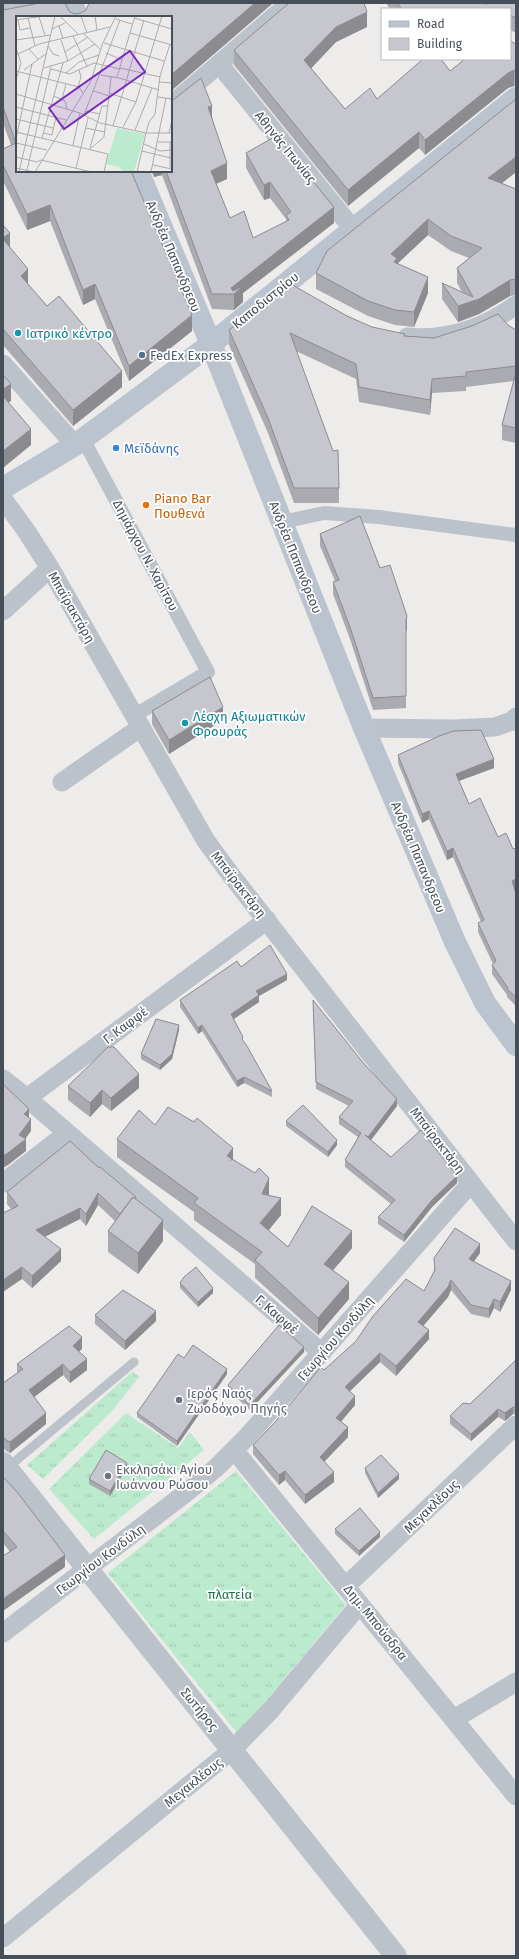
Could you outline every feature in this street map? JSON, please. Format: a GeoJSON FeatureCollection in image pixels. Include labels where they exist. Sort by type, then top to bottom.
{"type":"FeatureCollection","features":[{"type":"Feature","properties":{"kind":"main road"},"geometry":{"type":"LineString","coordinates":[[72,3],[77,16]]}},
{"type":"Feature","properties":{"kind":"main road","name":"Καποδιστρίου"},"geometry":{"type":"LineString","coordinates":[[3,488],[79,442],[211,344],[293,287],[353,229],[516,98]]}},
{"type":"Feature","properties":{"kind":"main road","name":"Ανδρέα Παπανδρεου"},"geometry":{"type":"LineString","coordinates":[[138,172],[211,344],[364,728],[455,942],[485,1003],[516,1045]]}},
{"type":"Feature","properties":{"kind":"street"},"geometry":{"type":"LineString","coordinates":[[3,9],[46,3]]}},
{"type":"Feature","properties":{"kind":"street"},"geometry":{"type":"LineString","coordinates":[[172,104],[219,64],[282,6]]}},
{"type":"Feature","properties":{"kind":"street","name":"Αθηνάς Ιτωνίας"},"geometry":{"type":"LineString","coordinates":[[219,64],[353,229]]}},
{"type":"Feature","properties":{"kind":"street"},"geometry":{"type":"LineString","coordinates":[[388,335],[416,338],[445,336],[473,330],[509,316]]}},
{"type":"Feature","properties":{"kind":"street","name":"Δημάρχου Ν. Χαρίτου"},"geometry":{"type":"LineString","coordinates":[[3,364],[79,442],[208,672],[138,721]]}},
{"type":"Feature","properties":{"kind":"street","name":"Μπαϊρακτάρη"},"geometry":{"type":"LineString","coordinates":[[3,499],[25,529],[50,568],[138,721],[196,826],[231,875],[516,1241]]}},
{"type":"Feature","properties":{"kind":"street"},"geometry":{"type":"LineString","coordinates":[[282,522],[324,513],[379,517],[516,535]]}},
{"type":"Feature","properties":{"kind":"street"},"geometry":{"type":"LineString","coordinates":[[3,611],[50,568]]}},
{"type":"Feature","properties":{"kind":"street"},"geometry":{"type":"LineString","coordinates":[[364,728],[495,727],[512,721],[516,717]]}},
{"type":"Feature","properties":{"kind":"street"},"geometry":{"type":"LineString","coordinates":[[62,782],[138,721]]}},
{"type":"Feature","properties":{"kind":"street","name":"Γ. Καφφέ"},"geometry":{"type":"LineString","coordinates":[[267,920],[27,1098],[322,1353]]}},
{"type":"Feature","properties":{"kind":"street"},"geometry":{"type":"LineString","coordinates":[[3,1079],[27,1098]]}},
{"type":"Feature","properties":{"kind":"street"},"geometry":{"type":"LineString","coordinates":[[3,1183],[62,1137],[69,1134]]}},
{"type":"Feature","properties":{"kind":"street","name":"Γεωργίου Κονδύλη"},"geometry":{"type":"LineString","coordinates":[[3,1633],[188,1492],[234,1450],[322,1353],[471,1183]]}},
{"type":"Feature","properties":{"kind":"street","name":"Μεγακλέους"},"geometry":{"type":"LineString","coordinates":[[346,1586],[516,1425]]}},
{"type":"Feature","properties":{"kind":"street","name":"Δημ. Μπούσδρα"},"geometry":{"type":"LineString","coordinates":[[234,1450],[516,1796]]}},
{"type":"Feature","properties":{"kind":"street","name":"Σωτήρος"},"geometry":{"type":"LineString","coordinates":[[5,1466],[396,1956]]}},
{"type":"Feature","properties":{"kind":"street","name":"Μεγακλέους"},"geometry":{"type":"LineString","coordinates":[[3,1938],[232,1750],[270,1711],[360,1604]]}},
{"type":"Feature","properties":{"kind":"street"},"geometry":{"type":"LineString","coordinates":[[454,1719],[516,1682]]}},
{"type":"Feature","properties":{"kind":"lane"},"geometry":{"type":"LineString","coordinates":[[5,1466],[134,1362]]}},
{"type":"Feature","properties":{"kind":"green space"},"geometry":{"type":"Polygon","coordinates":[[[133,1371],[139,1377],[113,1410],[43,1479],[27,1465],[133,1371]]]}},
{"type":"Feature","properties":{"kind":"green space"},"geometry":{"type":"Polygon","coordinates":[[[126,1413],[178,1448],[190,1432],[204,1450],[94,1539],[49,1489],[126,1413]]]}},
{"type":"Feature","properties":{"kind":"green space","name":"πλατεία"},"geometry":{"type":"Polygon","coordinates":[[[236,1471],[346,1605],[238,1734],[108,1573],[236,1471]]]}},
{"type":"Feature","properties":{"kind":"building"},"geometry":{"type":"Polygon","coordinates":[[[40,3],[65,3],[69,11],[74,14],[81,13],[86,10],[89,3],[255,3],[172,74],[172,16],[16,16],[16,143],[3,107],[3,10],[40,3]]]}},
{"type":"Feature","properties":{"kind":"building"},"geometry":{"type":"Polygon","coordinates":[[[289,3],[364,3],[367,12],[336,27],[304,60],[345,109],[370,88],[377,99],[422,60],[442,60],[450,71],[464,60],[511,60],[511,42],[516,44],[516,70],[508,73],[425,140],[419,132],[348,190],[234,50],[289,3]]]}},
{"type":"Feature","properties":{"kind":"building"},"geometry":{"type":"Polygon","coordinates":[[[397,3],[516,3],[516,18],[511,16],[511,8],[401,8],[397,3]]]}},
{"type":"Feature","properties":{"kind":"building"},"geometry":{"type":"Polygon","coordinates":[[[201,78],[212,106],[208,107],[227,163],[211,171],[230,218],[244,211],[253,238],[289,220],[286,215],[291,212],[270,182],[264,185],[246,153],[276,136],[334,207],[231,288],[233,291],[243,286],[234,294],[212,294],[166,172],[172,172],[173,100],[201,78]]]}},
{"type":"Feature","properties":{"kind":"building"},"geometry":{"type":"Polygon","coordinates":[[[516,99],[516,157],[488,178],[516,189],[516,279],[510,280],[479,299],[458,306],[442,283],[473,297],[457,268],[482,248],[451,236],[428,219],[391,254],[397,258],[394,262],[428,277],[414,312],[395,310],[368,301],[316,273],[327,251],[516,99]]]}},
{"type":"Feature","properties":{"kind":"building"},"geometry":{"type":"Polygon","coordinates":[[[16,143],[16,172],[131,172],[192,315],[129,366],[95,284],[83,290],[50,205],[27,214],[3,165],[3,149],[16,143]]]}},
{"type":"Feature","properties":{"kind":"building"},"geometry":{"type":"Polygon","coordinates":[[[3,225],[10,233],[3,238],[3,225]]]}},
{"type":"Feature","properties":{"kind":"building"},"geometry":{"type":"Polygon","coordinates":[[[3,239],[28,269],[21,276],[47,306],[59,296],[122,371],[73,410],[3,329],[3,239]]]}},
{"type":"Feature","properties":{"kind":"building"},"geometry":{"type":"Polygon","coordinates":[[[289,283],[347,316],[372,327],[405,334],[404,336],[434,338],[472,326],[498,314],[508,325],[516,330],[516,366],[466,372],[466,376],[432,379],[430,400],[359,387],[356,364],[290,333],[333,451],[338,450],[339,488],[294,488],[268,418],[229,330],[289,283]]]}},
{"type":"Feature","properties":{"kind":"building"},"geometry":{"type":"Polygon","coordinates":[[[516,372],[516,428],[502,425],[516,372]]]}},
{"type":"Feature","properties":{"kind":"building"},"geometry":{"type":"Polygon","coordinates":[[[3,375],[11,384],[3,389],[3,375]]]}},
{"type":"Feature","properties":{"kind":"building"},"geometry":{"type":"Polygon","coordinates":[[[3,396],[31,429],[3,451],[3,396]]]}},
{"type":"Feature","properties":{"kind":"building"},"geometry":{"type":"Polygon","coordinates":[[[360,516],[380,568],[390,565],[407,616],[406,696],[373,698],[350,627],[333,582],[339,580],[320,534],[360,516]]]}},
{"type":"Feature","properties":{"kind":"building"},"geometry":{"type":"Polygon","coordinates":[[[210,677],[223,707],[169,740],[152,711],[210,677]]]}},
{"type":"Feature","properties":{"kind":"building"},"geometry":{"type":"Polygon","coordinates":[[[481,730],[494,759],[456,774],[469,804],[480,798],[498,837],[506,833],[513,849],[516,848],[516,879],[512,881],[516,894],[516,997],[507,989],[508,988],[492,965],[496,961],[478,923],[484,920],[453,848],[447,851],[429,811],[422,814],[398,755],[439,736],[454,731],[481,730]]]}},
{"type":"Feature","properties":{"kind":"building"},"geometry":{"type":"Polygon","coordinates":[[[270,945],[287,974],[256,991],[259,995],[231,1014],[243,1037],[242,1039],[272,1091],[244,1077],[237,1081],[202,1025],[198,1028],[180,1000],[237,961],[241,967],[270,945]]]}},
{"type":"Feature","properties":{"kind":"building"},"geometry":{"type":"Polygon","coordinates":[[[313,1000],[365,1065],[397,1099],[368,1137],[365,1135],[391,1157],[421,1130],[457,1176],[432,1200],[404,1235],[378,1217],[395,1200],[345,1160],[361,1133],[339,1117],[353,1101],[316,1082],[313,1000]]]}},
{"type":"Feature","properties":{"kind":"building"},"geometry":{"type":"Polygon","coordinates":[[[156,1019],[179,1025],[172,1054],[160,1065],[141,1054],[156,1019]]]}},
{"type":"Feature","properties":{"kind":"building"},"geometry":{"type":"Polygon","coordinates":[[[108,1047],[114,1047],[139,1074],[111,1098],[102,1090],[90,1103],[68,1086],[108,1047]]]}},
{"type":"Feature","properties":{"kind":"building"},"geometry":{"type":"Polygon","coordinates":[[[3,1084],[29,1109],[24,1114],[31,1119],[19,1135],[26,1139],[3,1156],[3,1084]]]}},
{"type":"Feature","properties":{"kind":"building"},"geometry":{"type":"Polygon","coordinates":[[[303,1105],[337,1140],[328,1152],[286,1121],[303,1105]]]}},
{"type":"Feature","properties":{"kind":"building"},"geometry":{"type":"Polygon","coordinates":[[[168,1107],[194,1122],[197,1118],[233,1148],[227,1156],[255,1173],[259,1168],[269,1178],[262,1194],[281,1198],[260,1223],[288,1247],[312,1206],[352,1231],[324,1264],[349,1282],[318,1318],[255,1260],[262,1252],[194,1203],[198,1198],[117,1139],[139,1110],[155,1125],[168,1107]]]}},
{"type":"Feature","properties":{"kind":"building"},"geometry":{"type":"Polygon","coordinates":[[[70,1141],[99,1168],[100,1167],[136,1197],[135,1199],[133,1197],[120,1214],[98,1193],[86,1214],[80,1208],[36,1230],[61,1249],[32,1276],[22,1267],[3,1280],[3,1213],[18,1206],[7,1192],[70,1141]]]}},
{"type":"Feature","properties":{"kind":"building"},"geometry":{"type":"Polygon","coordinates":[[[133,1197],[163,1220],[138,1253],[108,1231],[133,1197]]]}},
{"type":"Feature","properties":{"kind":"building"},"geometry":{"type":"Polygon","coordinates":[[[455,1228],[480,1244],[469,1259],[511,1281],[500,1302],[494,1299],[489,1309],[471,1305],[451,1280],[448,1287],[418,1322],[429,1330],[396,1366],[380,1353],[345,1387],[355,1396],[336,1418],[348,1427],[320,1457],[334,1472],[305,1495],[285,1471],[279,1475],[253,1445],[276,1421],[321,1367],[324,1370],[356,1341],[373,1316],[406,1279],[424,1291],[435,1270],[434,1258],[455,1228]]]}},
{"type":"Feature","properties":{"kind":"building"},"geometry":{"type":"Polygon","coordinates":[[[196,1267],[213,1288],[198,1302],[180,1283],[184,1277],[196,1267]]]}},
{"type":"Feature","properties":{"kind":"building"},"geometry":{"type":"Polygon","coordinates":[[[123,1290],[156,1311],[125,1341],[95,1315],[123,1290]]]}},
{"type":"Feature","properties":{"kind":"building"},"geometry":{"type":"Polygon","coordinates":[[[279,1325],[304,1347],[250,1405],[228,1385],[279,1325]]]}},
{"type":"Feature","properties":{"kind":"building"},"geometry":{"type":"Polygon","coordinates":[[[69,1326],[82,1337],[73,1346],[87,1359],[70,1372],[63,1364],[29,1390],[46,1413],[10,1442],[6,1440],[3,1436],[3,1383],[23,1369],[17,1364],[69,1326]]]}},
{"type":"Feature","properties":{"kind":"building","name":"Ιερός Ναός Ζωοδόχου Πηγής"},"geometry":{"type":"Polygon","coordinates":[[[193,1345],[227,1369],[177,1441],[137,1413],[178,1354],[184,1358],[193,1345]]]}},
{"type":"Feature","properties":{"kind":"building"},"geometry":{"type":"Polygon","coordinates":[[[516,1360],[516,1407],[513,1407],[505,1413],[498,1409],[471,1434],[450,1416],[463,1403],[470,1404],[516,1360]]]}},
{"type":"Feature","properties":{"kind":"building","name":"Εκκλησάκι Αγίου Ιωάννου Ρώσου"},"geometry":{"type":"Polygon","coordinates":[[[106,1450],[127,1463],[110,1491],[89,1479],[106,1450]]]}},
{"type":"Feature","properties":{"kind":"building"},"geometry":{"type":"Polygon","coordinates":[[[381,1455],[399,1474],[378,1493],[365,1468],[381,1455]]]}},
{"type":"Feature","properties":{"kind":"building"},"geometry":{"type":"Polygon","coordinates":[[[3,1477],[18,1493],[65,1555],[3,1599],[3,1556],[17,1547],[3,1531],[3,1477]]]}},
{"type":"Feature","properties":{"kind":"building"},"geometry":{"type":"Polygon","coordinates":[[[360,1508],[380,1532],[359,1551],[335,1529],[360,1508]]]}},
{"type":"Feature","properties":{"kind":"place","name":"Ιατρικό κέντρο"},"geometry":{"type":"Point","coordinates":[18,333]}},
{"type":"Feature","properties":{"kind":"place","name":"FedEx Express"},"geometry":{"type":"Point","coordinates":[142,355]}},
{"type":"Feature","properties":{"kind":"place","name":"Μεϊδάνης"},"geometry":{"type":"Point","coordinates":[116,448]}},
{"type":"Feature","properties":{"kind":"place","name":"Piano Bar Πουθενά"},"geometry":{"type":"Point","coordinates":[146,505]}},
{"type":"Feature","properties":{"kind":"place","name":"Λέσχη Αξιωματικών Φρουράς"},"geometry":{"type":"Point","coordinates":[185,723]}},
{"type":"Feature","properties":{"kind":"place","name":"Ιερός Ναός Ζωοδόχου Πηγής"},"geometry":{"type":"Point","coordinates":[179,1400]}},
{"type":"Feature","properties":{"kind":"place","name":"Εκκλησάκι Αγίου Ιωάννου Ρώσου"},"geometry":{"type":"Point","coordinates":[108,1476]}}]}
